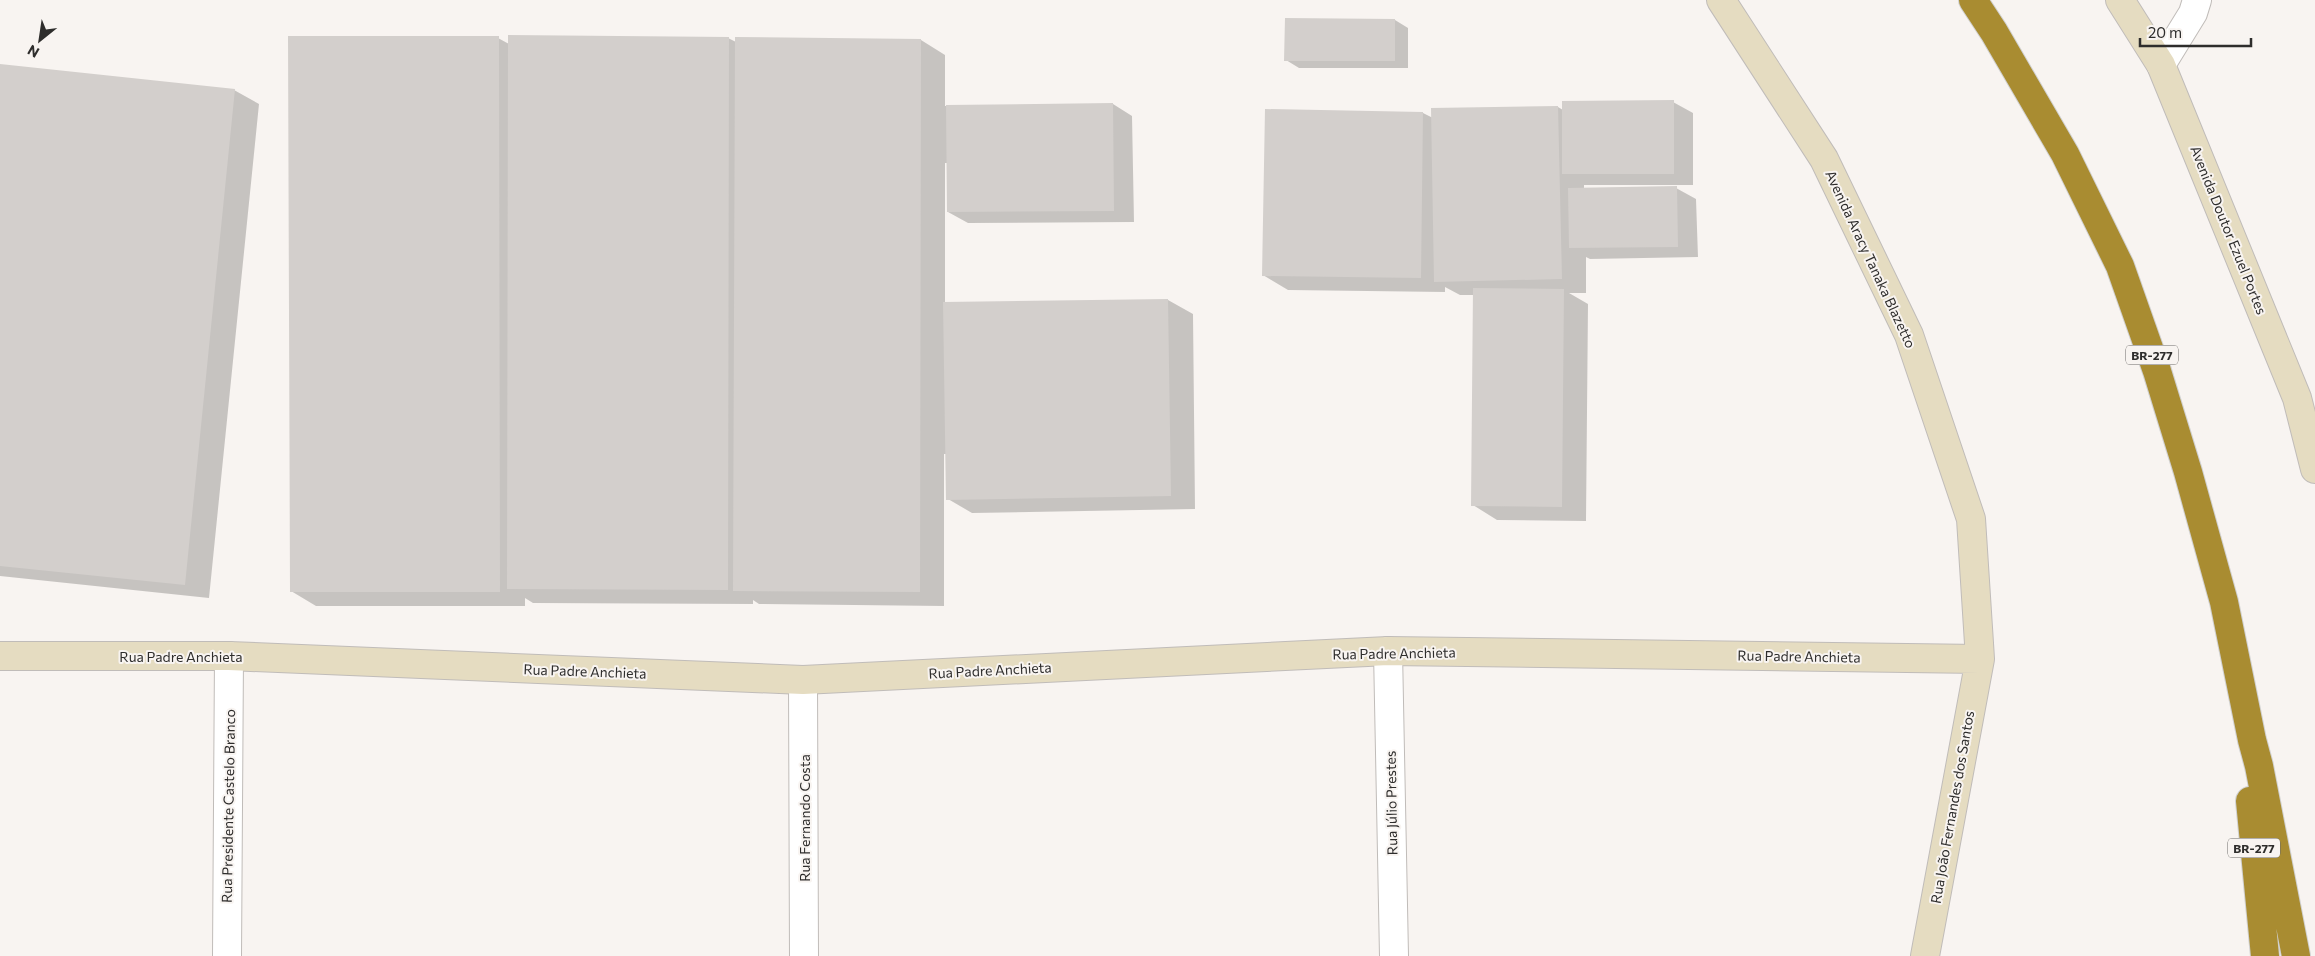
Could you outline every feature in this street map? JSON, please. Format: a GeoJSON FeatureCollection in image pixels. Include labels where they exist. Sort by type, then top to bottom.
{"type":"FeatureCollection","features":[{"type":"Feature","properties":{"kind":"highway","name":"BR-277"},"geometry":{"type":"LineString","coordinates":[[1973,0],[1994,32],[2065,154],[2120,266],[2157,371],[2188,472],[2224,602],[2259,766],[2296,956]]}},
{"type":"Feature","properties":{"kind":"highway","name":"BR-277"},"geometry":{"type":"LineString","coordinates":[[2252,740],[2248,783],[2265,956]]}},
{"type":"Feature","properties":{"kind":"highway"},"geometry":{"type":"LineString","coordinates":[[2259,766],[2279,814],[2308,956]]}},
{"type":"Feature","properties":{"kind":"street","name":"Avenida Aracy Tanaka Blazetto"},"geometry":{"type":"LineString","coordinates":[[1721,0],[1824,159],[1909,335],[1971,519],[1980,659]]}},
{"type":"Feature","properties":{"kind":"street","name":"Avenida Doutor Ezuel Portes"},"geometry":{"type":"LineString","coordinates":[[2120,0],[2161,65],[2297,398],[2315,469]]}},
{"type":"Feature","properties":{"kind":"street"},"geometry":{"type":"LineString","coordinates":[[2161,65],[2193,13],[2197,0]]}},
{"type":"Feature","properties":{"kind":"street","name":"Rua Padre Anchieta"},"geometry":{"type":"LineString","coordinates":[[0,656],[230,656],[803,680],[1388,651],[1980,659]]}},
{"type":"Feature","properties":{"kind":"street","name":"Rua Júlio Prestes"},"geometry":{"type":"LineString","coordinates":[[1388,651],[1394,956]]}},
{"type":"Feature","properties":{"kind":"street","name":"Rua Presidente Castelo Branco"},"geometry":{"type":"LineString","coordinates":[[227,956],[230,656]]}},
{"type":"Feature","properties":{"kind":"street","name":"Rua João Fernandes dos Santos"},"geometry":{"type":"LineString","coordinates":[[1925,956],[1980,659]]}},
{"type":"Feature","properties":{"kind":"street","name":"Rua Fernando Costa"},"geometry":{"type":"LineString","coordinates":[[803,680],[804,956]]}},
{"type":"Feature","properties":{"kind":"building"},"geometry":{"type":"Polygon","coordinates":[[[1285,18],[1395,19],[1395,61],[1284,61],[1285,18]]]}},
{"type":"Feature","properties":{"kind":"building"},"geometry":{"type":"Polygon","coordinates":[[[508,35],[729,37],[728,590],[507,589],[508,35]]]}},
{"type":"Feature","properties":{"kind":"building"},"geometry":{"type":"Polygon","coordinates":[[[288,36],[499,36],[500,592],[290,592],[288,36]]]}},
{"type":"Feature","properties":{"kind":"building"},"geometry":{"type":"Polygon","coordinates":[[[735,37],[921,39],[920,592],[733,591],[735,37]]]}},
{"type":"Feature","properties":{"kind":"building"},"geometry":{"type":"Polygon","coordinates":[[[0,64],[235,89],[185,585],[0,566],[0,64]]]}},
{"type":"Feature","properties":{"kind":"building"},"geometry":{"type":"Polygon","coordinates":[[[1674,100],[1674,174],[1562,174],[1562,101],[1674,100]]]}},
{"type":"Feature","properties":{"kind":"building"},"geometry":{"type":"Polygon","coordinates":[[[1113,103],[1114,211],[947,212],[946,105],[1113,103]]]}},
{"type":"Feature","properties":{"kind":"building"},"geometry":{"type":"Polygon","coordinates":[[[1558,106],[1562,279],[1434,282],[1431,108],[1558,106]]]}},
{"type":"Feature","properties":{"kind":"building"},"geometry":{"type":"Polygon","coordinates":[[[1265,109],[1423,112],[1421,278],[1262,276],[1265,109]]]}},
{"type":"Feature","properties":{"kind":"building"},"geometry":{"type":"Polygon","coordinates":[[[1677,186],[1678,247],[1569,248],[1568,188],[1677,186]]]}},
{"type":"Feature","properties":{"kind":"building"},"geometry":{"type":"Polygon","coordinates":[[[1473,288],[1564,289],[1562,507],[1471,506],[1473,288]]]}},
{"type":"Feature","properties":{"kind":"building"},"geometry":{"type":"Polygon","coordinates":[[[1168,299],[1171,496],[946,500],[943,302],[1168,299]]]}}]}
